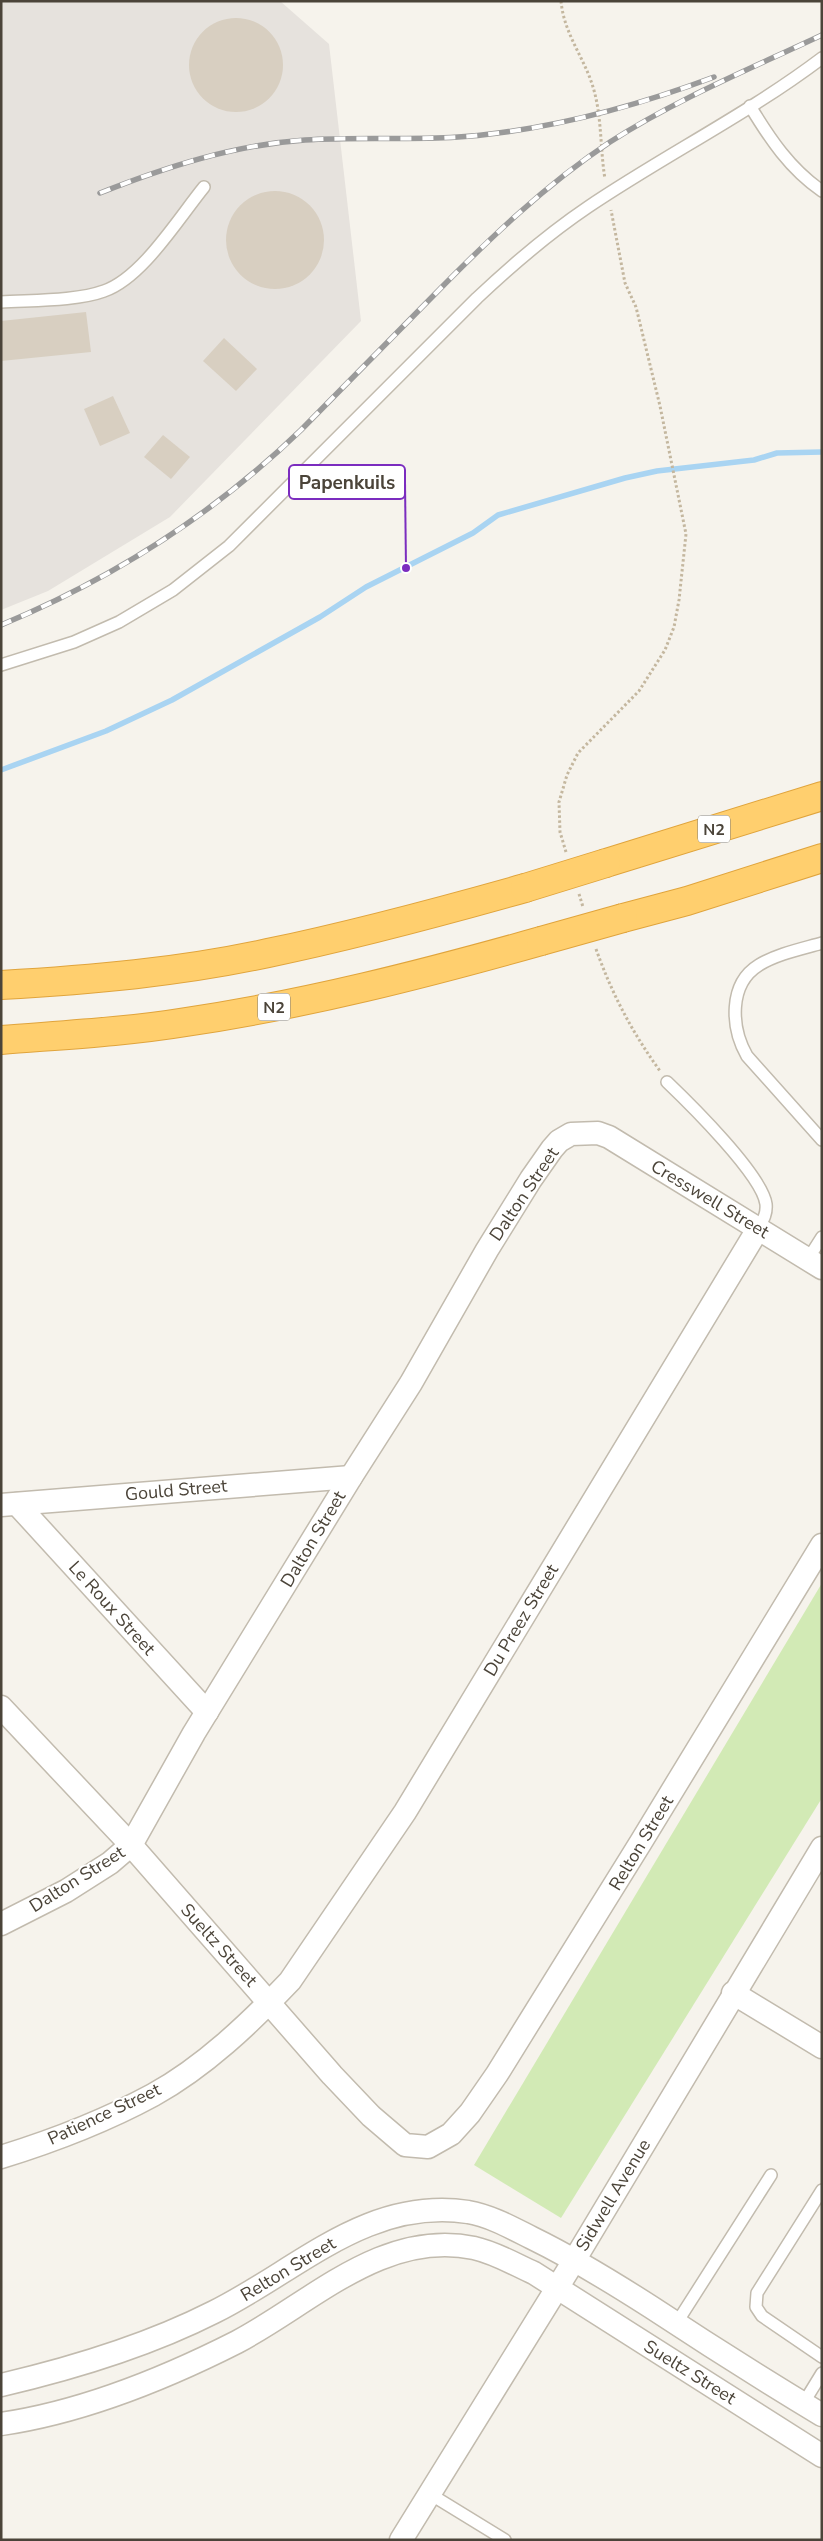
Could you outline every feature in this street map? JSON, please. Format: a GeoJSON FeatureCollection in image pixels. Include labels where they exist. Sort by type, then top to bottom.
{"type":"FeatureCollection","features":[{"type":"Feature","properties":{"kind":"highway"},"geometry":{"type":"LineString","coordinates":[[613,861],[822,775]]}},
{"type":"Feature","properties":{"kind":"highway","name":"N2"},"geometry":{"type":"LineString","coordinates":[[1,985],[131,974],[267,954],[408,921],[525,888],[822,796]]}},
{"type":"Feature","properties":{"kind":"highway","name":"N2"},"geometry":{"type":"LineString","coordinates":[[1,1040],[126,1030],[265,1009],[412,977],[688,901],[822,858]]}},
{"type":"Feature","properties":{"kind":"highway"},"geometry":{"type":"LineString","coordinates":[[688,901],[822,864]]}},
{"type":"Feature","properties":{"kind":"street","name":"Cresswell Street"},"geometry":{"type":"LineString","coordinates":[[598,1132],[815,1263]]}},
{"type":"Feature","properties":{"kind":"street","name":"Dalton Street"},"geometry":{"type":"LineString","coordinates":[[1,1924],[66,1891],[110,1863],[131,1846],[207,1712],[350,1477],[411,1383],[487,1250],[552,1149],[559,1141],[571,1134],[598,1132]]}},
{"type":"Feature","properties":{"kind":"street","name":"Du Preez Street"},"geometry":{"type":"LineString","coordinates":[[270,2002],[308,1958],[405,1812],[758,1228]]}},
{"type":"Feature","properties":{"kind":"street","name":"Gould Street"},"geometry":{"type":"LineString","coordinates":[[9,1505],[350,1477]]}},
{"type":"Feature","properties":{"kind":"street","name":"Le Roux Street"},"geometry":{"type":"LineString","coordinates":[[9,1505],[207,1712]]}},
{"type":"Feature","properties":{"kind":"street","name":"Relton Street"},"geometry":{"type":"LineString","coordinates":[[451,2134],[470,2113],[486,2090],[547,1995],[822,1545]]}},
{"type":"Feature","properties":{"kind":"street","name":"Sueltz Street"},"geometry":{"type":"LineString","coordinates":[[1,1707],[131,1846],[270,2002],[332,2075],[392,2136],[405,2145],[416,2148],[428,2147],[451,2134]]}},
{"type":"Feature","properties":{"kind":"street","name":"Sidwell Avenue"},"geometry":{"type":"LineString","coordinates":[[401,2540],[575,2259],[822,1848]]}},
{"type":"Feature","properties":{"kind":"street"},"geometry":{"type":"LineString","coordinates":[[734,1993],[822,2047]]}},
{"type":"Feature","properties":{"kind":"street","name":"Patience Street"},"geometry":{"type":"LineString","coordinates":[[1,2157],[63,2135],[154,2094],[201,2062],[270,2002]]}},
{"type":"Feature","properties":{"kind":"street","name":"Relton Street"},"geometry":{"type":"LineString","coordinates":[[1,2385],[90,2361],[179,2328],[268,2282],[356,2228],[394,2215],[434,2211],[469,2212],[502,2223],[575,2259]]}},
{"type":"Feature","properties":{"kind":"street","name":"Relton Street"},"geometry":{"type":"LineString","coordinates":[[1,2424],[32,2419],[73,2408],[114,2395],[183,2367],[271,2323],[356,2269],[386,2255],[417,2248],[473,2248],[496,2254],[557,2288]]}},
{"type":"Feature","properties":{"kind":"street","name":"Sueltz Street"},"geometry":{"type":"LineString","coordinates":[[575,2259],[812,2409]]}},
{"type":"Feature","properties":{"kind":"street","name":"Sueltz Street"},"geometry":{"type":"LineString","coordinates":[[557,2288],[822,2456]]}},
{"type":"Feature","properties":{"kind":"lane"},"geometry":{"type":"LineString","coordinates":[[1,665],[74,642],[119,622],[173,590],[229,546],[477,298],[514,264],[588,207],[750,106],[822,58]]}},
{"type":"Feature","properties":{"kind":"lane"},"geometry":{"type":"LineString","coordinates":[[750,106],[785,158],[798,172],[822,191]]}},
{"type":"Feature","properties":{"kind":"lane"},"geometry":{"type":"LineString","coordinates":[[1,302],[104,292],[128,280],[146,261],[204,187]]}},
{"type":"Feature","properties":{"kind":"lane"},"geometry":{"type":"LineString","coordinates":[[822,943],[758,965],[742,982],[736,1002],[735,1024],[740,1044],[747,1056],[822,1140]]}},
{"type":"Feature","properties":{"kind":"lane"},"geometry":{"type":"LineString","coordinates":[[667,1082],[714,1130],[752,1175],[766,1201],[766,1214],[758,1228]]}},
{"type":"Feature","properties":{"kind":"lane"},"geometry":{"type":"LineString","coordinates":[[815,1263],[822,1237]]}},
{"type":"Feature","properties":{"kind":"lane"},"geometry":{"type":"LineString","coordinates":[[676,2324],[771,2175]]}},
{"type":"Feature","properties":{"kind":"lane"},"geometry":{"type":"LineString","coordinates":[[822,2190],[757,2293],[756,2307],[762,2316],[822,2357]]}},
{"type":"Feature","properties":{"kind":"lane"},"geometry":{"type":"LineString","coordinates":[[812,2409],[822,2373]]}},
{"type":"Feature","properties":{"kind":"lane"},"geometry":{"type":"LineString","coordinates":[[430,2494],[505,2540]]}},
{"type":"Feature","properties":{"kind":"path"},"geometry":{"type":"LineString","coordinates":[[566,853],[560,832],[559,802],[567,775],[578,753],[639,691],[665,650],[676,618],[686,534],[660,406]]}},
{"type":"Feature","properties":{"kind":"path"},"geometry":{"type":"LineString","coordinates":[[577,888],[585,914]]}},
{"type":"Feature","properties":{"kind":"path"},"geometry":{"type":"LineString","coordinates":[[594,940],[616,1001],[638,1040],[667,1082]]}},
{"type":"Feature","properties":{"kind":"shaded area"},"geometry":{"type":"Polygon","coordinates":[[[1,1],[280,1],[329,44],[361,321],[170,517],[48,591],[1,610],[1,1]]]}},
{"type":"Feature","properties":{"kind":"green space"},"geometry":{"type":"Polygon","coordinates":[[[822,1583],[822,1798],[561,2218],[474,2165],[822,1583]]]}},
{"type":"Feature","properties":{"kind":"building"},"geometry":{"type":"Polygon","coordinates":[[[236,18],[254,22],[269,32],[279,47],[283,65],[279,83],[269,98],[254,108],[236,112],[218,108],[203,98],[193,83],[189,65],[193,47],[203,32],[218,22],[236,18]]]}},
{"type":"Feature","properties":{"kind":"building"},"geometry":{"type":"Polygon","coordinates":[[[275,191],[285,192],[302,199],[316,213],[323,230],[323,250],[316,267],[302,281],[285,288],[275,289],[265,288],[248,281],[234,267],[227,250],[226,240],[227,230],[234,213],[248,199],[265,192],[275,191]]]}},
{"type":"Feature","properties":{"kind":"building"},"geometry":{"type":"Polygon","coordinates":[[[86,312],[91,352],[1,361],[1,321],[86,312]]]}},
{"type":"Feature","properties":{"kind":"building"},"geometry":{"type":"Polygon","coordinates":[[[224,338],[257,369],[236,391],[203,361],[224,338]]]}},
{"type":"Feature","properties":{"kind":"building"},"geometry":{"type":"Polygon","coordinates":[[[113,396],[130,433],[100,446],[84,409],[113,396]]]}},
{"type":"Feature","properties":{"kind":"building"},"geometry":{"type":"Polygon","coordinates":[[[163,435],[190,457],[171,479],[144,457],[163,435]]]}},
{"type":"Feature","properties":{"kind":"waterway"},"geometry":{"type":"LineString","coordinates":[[1,770],[106,731],[172,700],[320,617],[366,587],[473,533],[498,515],[625,478],[657,471],[754,460],[777,453],[822,452]]}},
{"type":"Feature","properties":{"kind":"railway"},"geometry":{"type":"LineString","coordinates":[[1,625],[43,607],[123,565],[198,516],[233,489],[268,461],[301,430],[454,274],[496,234],[540,195],[586,159],[635,126],[661,112],[822,35]]}},
{"type":"Feature","properties":{"kind":"railway"},"geometry":{"type":"LineString","coordinates":[[100,193],[175,166],[252,147],[305,140],[444,138],[519,130],[576,119],[632,105],[714,77]]}},
{"type":"Feature","properties":{"kind":"place","name":"Papenkuils"},"geometry":{"type":"Point","coordinates":[406,568]}}]}
